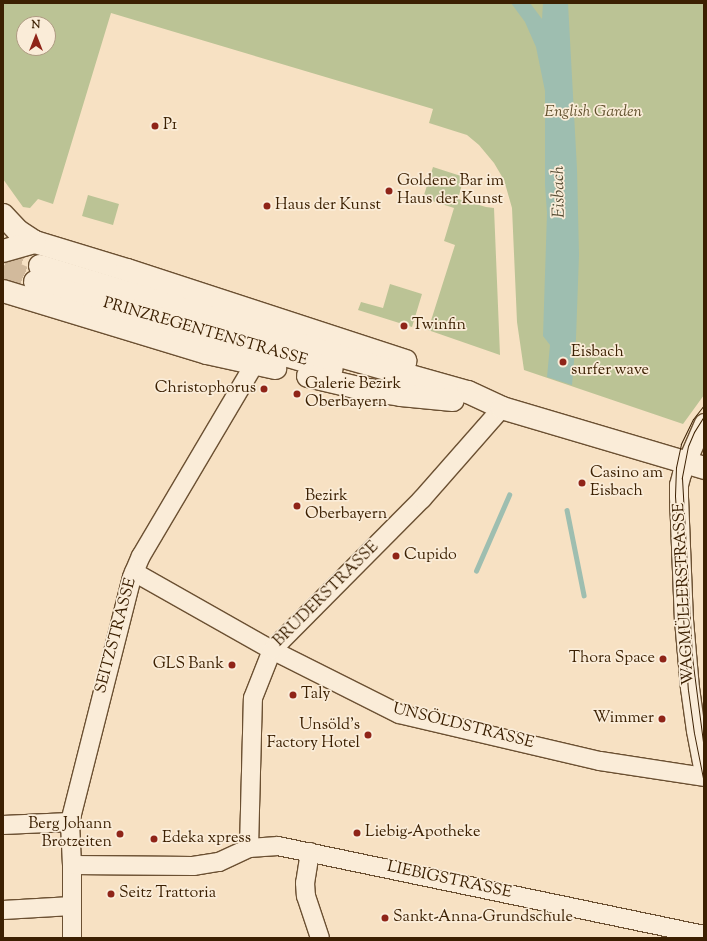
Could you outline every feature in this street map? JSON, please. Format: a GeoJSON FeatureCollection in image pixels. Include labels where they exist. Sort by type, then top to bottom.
{"type":"FeatureCollection","features":[{"type":"Feature","properties":{"kind":"main road"},"geometry":{"type":"LineString","coordinates":[[3,215],[18,231],[35,242],[388,354],[460,396]]}},
{"type":"Feature","properties":{"kind":"main road"},"geometry":{"type":"LineString","coordinates":[[3,251],[35,242]]}},
{"type":"Feature","properties":{"kind":"main road","name":"PRINZREGENTENSTRASSE"},"geometry":{"type":"LineString","coordinates":[[38,274],[290,358],[460,396],[695,466]]}},
{"type":"Feature","properties":{"kind":"main road"},"geometry":{"type":"LineString","coordinates":[[3,291],[207,353],[256,363],[363,389],[401,395],[460,396]]}},
{"type":"Feature","properties":{"kind":"street","name":"SEITZSTRASSE"},"geometry":{"type":"LineString","coordinates":[[72,938],[72,865],[70,822],[134,572],[141,556],[256,363]]}},
{"type":"Feature","properties":{"kind":"street","name":"BRUDERSTRASSE"},"geometry":{"type":"LineString","coordinates":[[249,848],[253,698],[272,650],[422,499],[497,407]]}},
{"type":"Feature","properties":{"kind":"street","name":"WAGMÜLLERSTRASSE"},"geometry":{"type":"LineString","coordinates":[[704,423],[696,439],[695,466],[679,491],[684,612],[692,701],[704,773]]}},
{"type":"Feature","properties":{"kind":"street","name":"UNSÖLDSTRASSE"},"geometry":{"type":"LineString","coordinates":[[134,572],[272,650],[399,714],[600,761],[704,777]]}},
{"type":"Feature","properties":{"kind":"street"},"geometry":{"type":"LineString","coordinates":[[3,825],[70,822]]}},
{"type":"Feature","properties":{"kind":"street","name":"LIEBIGSTRASSE"},"geometry":{"type":"LineString","coordinates":[[72,865],[193,866],[219,862],[249,848],[268,846],[289,847],[704,935]]}},
{"type":"Feature","properties":{"kind":"street"},"geometry":{"type":"LineString","coordinates":[[310,852],[306,896],[320,938]]}},
{"type":"Feature","properties":{"kind":"street"},"geometry":{"type":"LineString","coordinates":[[3,910],[72,906]]}},
{"type":"Feature","properties":{"kind":"green space","name":"English Garden"},"geometry":{"type":"Polygon","coordinates":[[[3,3],[704,3],[704,395],[683,424],[524,370],[517,322],[512,208],[504,180],[494,163],[479,145],[467,135],[429,123],[433,109],[111,13],[53,204],[38,199],[30,208],[23,207],[3,179],[3,3]]]}},
{"type":"Feature","properties":{"kind":"green space"},"geometry":{"type":"Polygon","coordinates":[[[433,167],[464,177],[458,199],[494,208],[500,355],[428,330],[455,245],[444,241],[454,208],[423,198],[433,167]]]}},
{"type":"Feature","properties":{"kind":"green space"},"geometry":{"type":"Polygon","coordinates":[[[88,195],[119,204],[113,225],[82,216],[88,195]]]}},
{"type":"Feature","properties":{"kind":"green space"},"geometry":{"type":"Polygon","coordinates":[[[390,284],[422,294],[412,327],[358,310],[361,302],[383,308],[390,284]]]}},
{"type":"Feature","properties":{"kind":"water","name":"Eisbach"},"geometry":{"type":"Polygon","coordinates":[[[511,3],[530,3],[542,19],[543,3],[568,3],[577,169],[579,255],[576,338],[572,385],[547,377],[550,345],[543,336],[547,213],[545,185],[545,91],[536,47],[525,22],[511,3]]]}},
{"type":"Feature","properties":{"kind":"waterway"},"geometry":{"type":"LineString","coordinates":[[476,571],[509,495]]}},
{"type":"Feature","properties":{"kind":"waterway"},"geometry":{"type":"LineString","coordinates":[[567,510],[584,595]]}},
{"type":"Feature","properties":{"kind":"tunnel"},"geometry":{"type":"LineString","coordinates":[[3,251],[40,266]]}},
{"type":"Feature","properties":{"kind":"tunnel"},"geometry":{"type":"LineString","coordinates":[[3,268],[35,282]]}},
{"type":"Feature","properties":{"kind":"tram line"},"geometry":{"type":"LineString","coordinates":[[704,405],[693,419],[681,444],[676,467],[675,496],[688,690],[694,733],[704,783]]}},
{"type":"Feature","properties":{"kind":"tram line"},"geometry":{"type":"LineString","coordinates":[[704,416],[694,432],[688,446],[682,478],[692,657],[704,750]]}},
{"type":"Feature","properties":{"kind":"place","name":"P1"},"geometry":{"type":"Point","coordinates":[155,126]}},
{"type":"Feature","properties":{"kind":"place","name":"Goldene Bar im Haus der Kunst"},"geometry":{"type":"Point","coordinates":[389,191]}},
{"type":"Feature","properties":{"kind":"place","name":"Haus der Kunst"},"geometry":{"type":"Point","coordinates":[267,206]}},
{"type":"Feature","properties":{"kind":"place","name":"Twinfin"},"geometry":{"type":"Point","coordinates":[404,326]}},
{"type":"Feature","properties":{"kind":"place","name":"Eisbach surfer wave"},"geometry":{"type":"Point","coordinates":[563,362]}},
{"type":"Feature","properties":{"kind":"place","name":"Christophorus"},"geometry":{"type":"Point","coordinates":[264,389]}},
{"type":"Feature","properties":{"kind":"place","name":"Galerie Bezirk Oberbayern"},"geometry":{"type":"Point","coordinates":[297,394]}},
{"type":"Feature","properties":{"kind":"place","name":"Casino am Eisbach"},"geometry":{"type":"Point","coordinates":[582,483]}},
{"type":"Feature","properties":{"kind":"place","name":"Bezirk Oberbayern"},"geometry":{"type":"Point","coordinates":[297,506]}},
{"type":"Feature","properties":{"kind":"place","name":"Cupido"},"geometry":{"type":"Point","coordinates":[396,556]}},
{"type":"Feature","properties":{"kind":"place","name":"Thora Space"},"geometry":{"type":"Point","coordinates":[663,659]}},
{"type":"Feature","properties":{"kind":"place","name":"GLS Bank"},"geometry":{"type":"Point","coordinates":[232,665]}},
{"type":"Feature","properties":{"kind":"place","name":"Taly"},"geometry":{"type":"Point","coordinates":[293,695]}},
{"type":"Feature","properties":{"kind":"place","name":"Wimmer"},"geometry":{"type":"Point","coordinates":[662,719]}},
{"type":"Feature","properties":{"kind":"place","name":"Unsöld's Factory Hotel"},"geometry":{"type":"Point","coordinates":[368,735]}},
{"type":"Feature","properties":{"kind":"place","name":"Liebig-Apotheke"},"geometry":{"type":"Point","coordinates":[357,833]}},
{"type":"Feature","properties":{"kind":"place","name":"Berg Johann Brotzeiten"},"geometry":{"type":"Point","coordinates":[120,834]}},
{"type":"Feature","properties":{"kind":"place","name":"Edeka xpress"},"geometry":{"type":"Point","coordinates":[154,839]}},
{"type":"Feature","properties":{"kind":"place","name":"Seitz Trattoria"},"geometry":{"type":"Point","coordinates":[111,894]}},
{"type":"Feature","properties":{"kind":"place","name":"Sankt-Anna-Grundschule"},"geometry":{"type":"Point","coordinates":[385,918]}}]}
